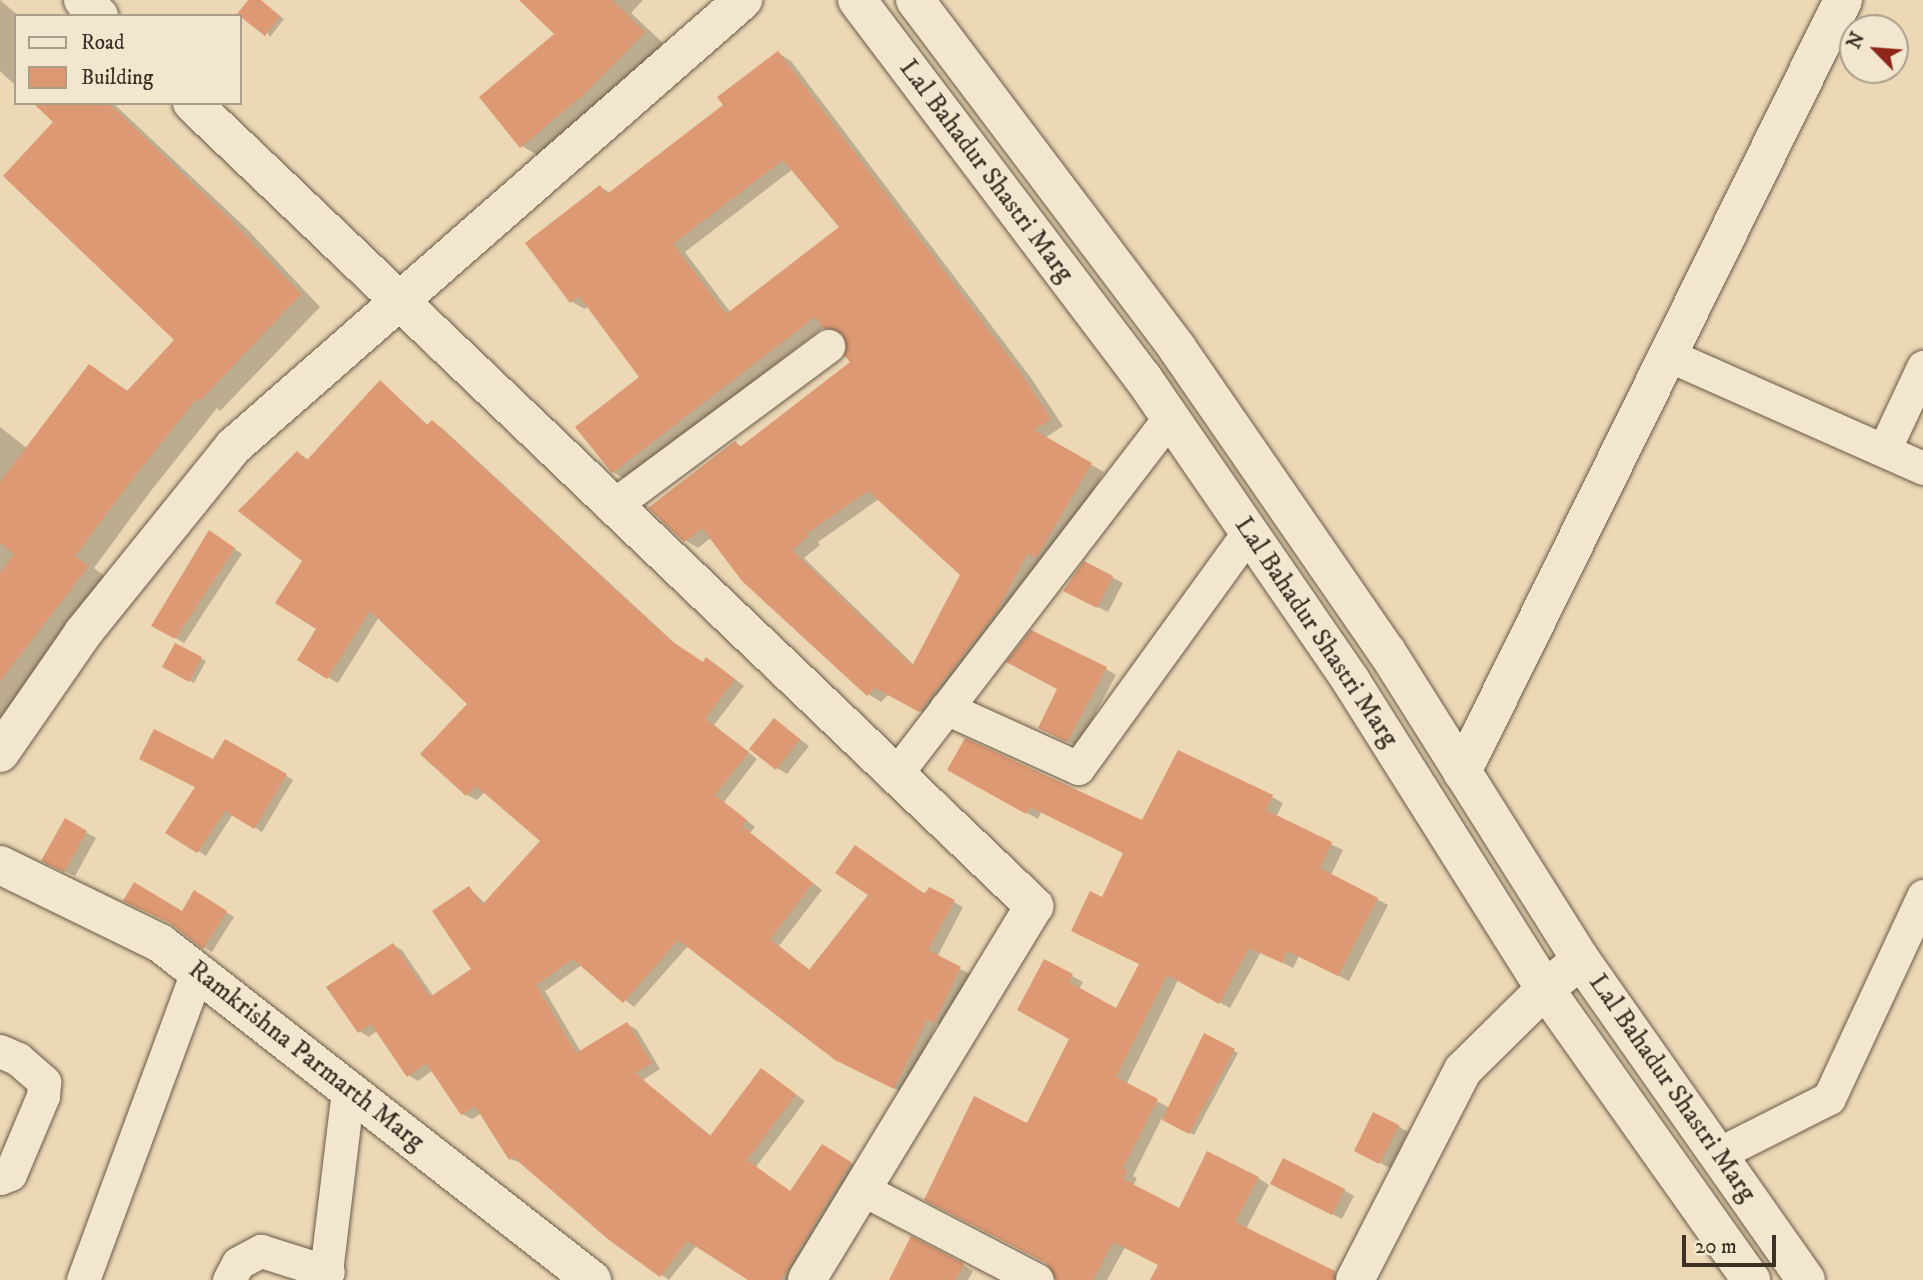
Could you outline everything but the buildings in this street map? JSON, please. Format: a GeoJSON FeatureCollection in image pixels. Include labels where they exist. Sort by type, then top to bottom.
{"type":"FeatureCollection","features":[{"type":"Feature","properties":{"kind":"main road"},"geometry":{"type":"LineString","coordinates":[[83,0],[97,14]]}},
{"type":"Feature","properties":{"kind":"main road"},"geometry":{"type":"LineString","coordinates":[[0,753],[83,633],[234,446],[398,298],[743,0]]}},
{"type":"Feature","properties":{"kind":"main road","name":"Lal Bahadur Shastri Marg"},"geometry":{"type":"LineString","coordinates":[[857,0],[1170,417],[1352,681],[1545,989],[1751,1280]]}},
{"type":"Feature","properties":{"kind":"main road","name":"Lal Bahadur Shastri Marg"},"geometry":{"type":"LineString","coordinates":[[915,0],[1177,348],[1387,652],[1581,960],[1806,1280]]}},
{"type":"Feature","properties":{"kind":"main road"},"geometry":{"type":"LineString","coordinates":[[1462,772],[1843,0]]}},
{"type":"Feature","properties":{"kind":"main road"},"geometry":{"type":"LineString","coordinates":[[194,105],[1034,906],[807,1280]]}},
{"type":"Feature","properties":{"kind":"main road","name":"Ramkrishna Parmarth Marg"},"geometry":{"type":"LineString","coordinates":[[0,865],[160,943],[592,1280]]}},
{"type":"Feature","properties":{"kind":"main road"},"geometry":{"type":"LineString","coordinates":[[1355,1280],[1463,1070],[1545,989],[1581,960]]}},
{"type":"Feature","properties":{"kind":"street"},"geometry":{"type":"LineString","coordinates":[[614,505],[828,346]]}},
{"type":"Feature","properties":{"kind":"street"},"geometry":{"type":"LineString","coordinates":[[1668,355],[1923,468]]}},
{"type":"Feature","properties":{"kind":"street"},"geometry":{"type":"LineString","coordinates":[[1884,450],[1923,368]]}},
{"type":"Feature","properties":{"kind":"street"},"geometry":{"type":"LineString","coordinates":[[896,774],[1170,417]]}},
{"type":"Feature","properties":{"kind":"street"},"geometry":{"type":"LineString","coordinates":[[946,708],[1078,768],[1249,532]]}},
{"type":"Feature","properties":{"kind":"street"},"geometry":{"type":"LineString","coordinates":[[1718,1154],[1829,1098],[1923,896]]}},
{"type":"Feature","properties":{"kind":"street"},"geometry":{"type":"LineString","coordinates":[[83,1280],[197,971]]}},
{"type":"Feature","properties":{"kind":"street"},"geometry":{"type":"LineString","coordinates":[[0,1051],[18,1059],[44,1082],[43,1096],[10,1174],[0,1178]]}},
{"type":"Feature","properties":{"kind":"street"},"geometry":{"type":"LineString","coordinates":[[229,1280],[247,1254],[261,1251],[327,1276],[348,1089]]}},
{"type":"Feature","properties":{"kind":"street"},"geometry":{"type":"LineString","coordinates":[[862,1189],[1037,1280]]}}]}
